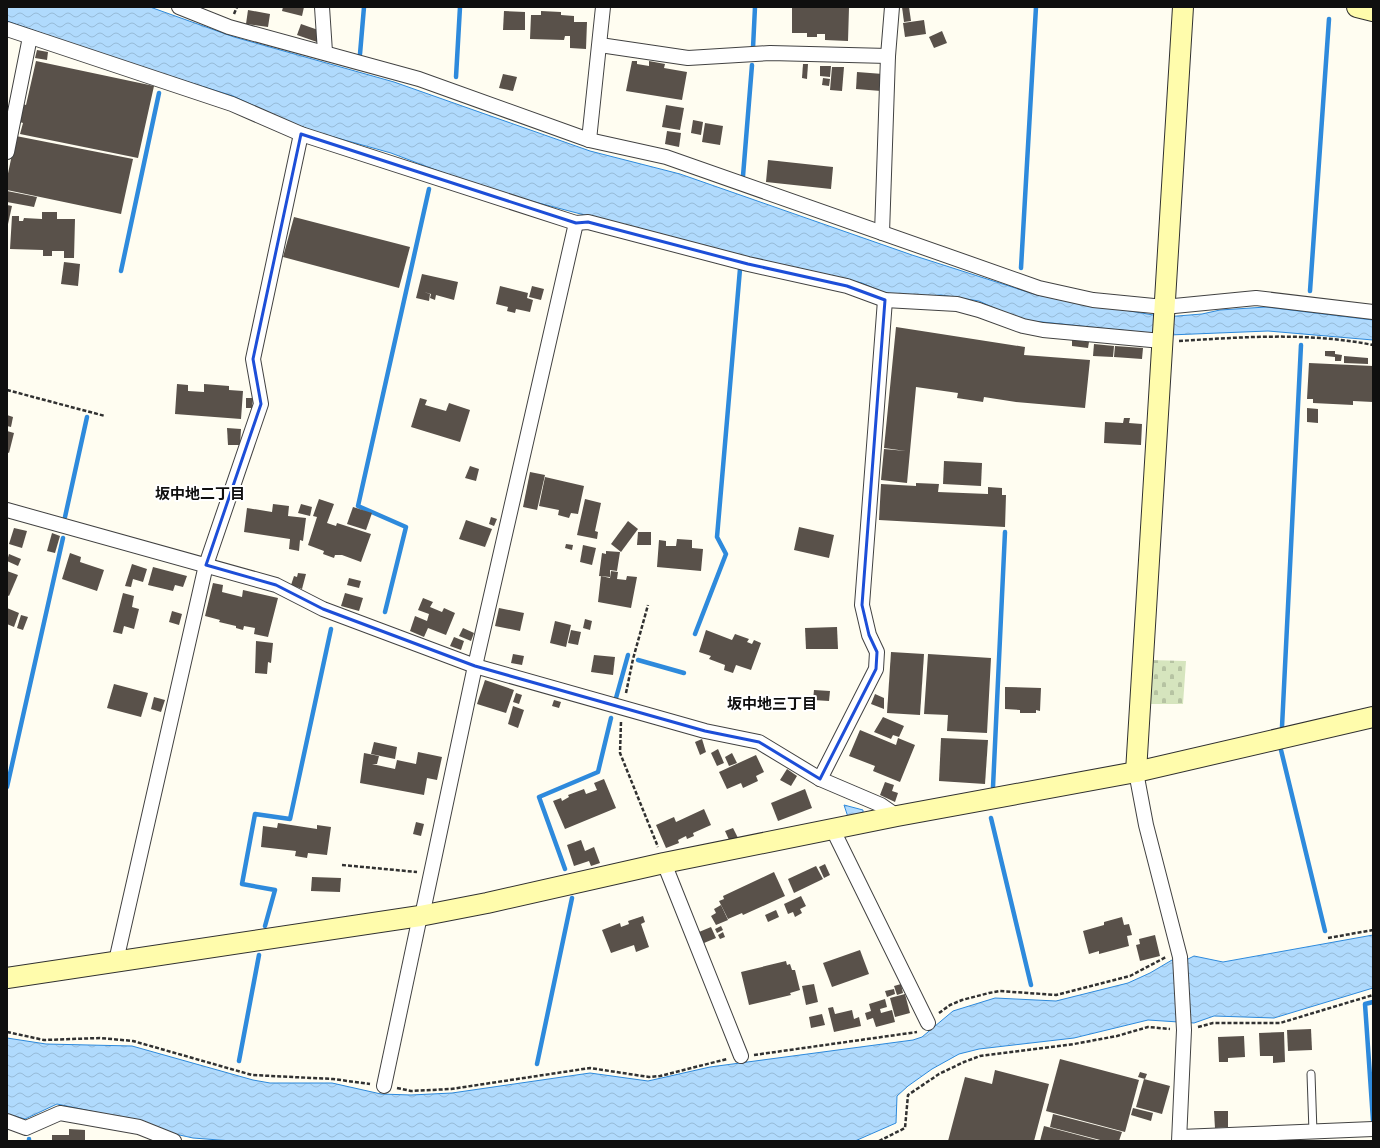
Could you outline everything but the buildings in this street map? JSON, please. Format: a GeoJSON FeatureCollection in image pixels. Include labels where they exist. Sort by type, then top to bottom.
{"type":"FeatureCollection","features":[{"type":"Feature","properties":{"kind":"street"},"geometry":{"type":"LineString","coordinates":[[179,7],[229,27],[325,52],[419,79],[589,140],[666,157],[1039,288],[1094,300],[1165,310],[1256,298],[1373,312]]}},
{"type":"Feature","properties":{"kind":"street"},"geometry":{"type":"LineString","coordinates":[[322,7],[325,52]]}},
{"type":"Feature","properties":{"kind":"street"},"geometry":{"type":"LineString","coordinates":[[589,140],[603,7]]}},
{"type":"Feature","properties":{"kind":"street"},"geometry":{"type":"LineString","coordinates":[[882,233],[888,56],[892,7]]}},
{"type":"Feature","properties":{"kind":"street"},"geometry":{"type":"LineString","coordinates":[[1183,7],[1136,772],[1148,832],[1179,954],[1184,1030],[1179,1139],[1373,1129]]}},
{"type":"Feature","properties":{"kind":"street"},"geometry":{"type":"LineString","coordinates":[[1357,7],[1373,11]]}},
{"type":"Feature","properties":{"kind":"street"},"geometry":{"type":"LineString","coordinates":[[7,29],[232,104],[301,134],[576,223],[588,222],[748,264],[847,286],[885,300],[956,304],[1036,329],[1162,341]]}},
{"type":"Feature","properties":{"kind":"street"},"geometry":{"type":"LineString","coordinates":[[7,152],[30,36]]}},
{"type":"Feature","properties":{"kind":"street"},"geometry":{"type":"LineString","coordinates":[[600,45],[688,58],[770,53],[888,56]]}},
{"type":"Feature","properties":{"kind":"street"},"geometry":{"type":"LineString","coordinates":[[116,961],[206,565],[261,404],[253,359],[301,134]]}},
{"type":"Feature","properties":{"kind":"street"},"geometry":{"type":"LineString","coordinates":[[384,1086],[475,666],[576,223]]}},
{"type":"Feature","properties":{"kind":"street"},"geometry":{"type":"LineString","coordinates":[[820,778],[876,669],[877,652],[869,635],[862,605],[885,300]]}},
{"type":"Feature","properties":{"kind":"street"},"geometry":{"type":"LineString","coordinates":[[7,510],[276,584],[323,609],[475,666],[705,731],[759,742],[820,778],[881,805],[897,816]]}},
{"type":"Feature","properties":{"kind":"street"},"geometry":{"type":"LineString","coordinates":[[7,978],[421,916],[487,903],[664,863],[897,816],[1136,772],[1373,717]]}},
{"type":"Feature","properties":{"kind":"street"},"geometry":{"type":"LineString","coordinates":[[833,830],[928,1023]]}},
{"type":"Feature","properties":{"kind":"street"},"geometry":{"type":"LineString","coordinates":[[664,863],[741,1056]]}},
{"type":"Feature","properties":{"kind":"street"},"geometry":{"type":"LineString","coordinates":[[7,1121],[26,1128],[60,1113],[139,1127],[174,1141]]}},
{"type":"Feature","properties":{"kind":"lane"},"geometry":{"type":"LineString","coordinates":[[1311,1074],[1313,1132]]}},
{"type":"Feature","properties":{"kind":"path"},"geometry":{"type":"LineString","coordinates":[[1162,341],[1268,336],[1309,337],[1373,345]]}},
{"type":"Feature","properties":{"kind":"path"},"geometry":{"type":"LineString","coordinates":[[7,390],[105,416]]}},
{"type":"Feature","properties":{"kind":"path"},"geometry":{"type":"LineString","coordinates":[[648,605],[633,659],[622,708],[620,753],[664,863]]}},
{"type":"Feature","properties":{"kind":"path"},"geometry":{"type":"LineString","coordinates":[[342,865],[431,874]]}},
{"type":"Feature","properties":{"kind":"path"},"geometry":{"type":"LineString","coordinates":[[1328,938],[1373,930]]}},
{"type":"Feature","properties":{"kind":"path"},"geometry":{"type":"LineString","coordinates":[[7,1032],[44,1040],[100,1038],[133,1042],[252,1075],[333,1079],[411,1091],[451,1090],[590,1068],[649,1077],[660,1076],[741,1056],[908,1035],[918,1032],[942,1010],[962,1000],[1000,992],[1056,995],[1130,976],[1179,954]]}},
{"type":"Feature","properties":{"kind":"path"},"geometry":{"type":"LineString","coordinates":[[879,1141],[905,1128],[908,1095],[939,1074],[980,1056],[1081,1043],[1117,1036],[1148,1027],[1184,1030],[1213,1023],[1280,1023],[1373,995]]}},
{"type":"Feature","properties":{"kind":"highlighted area"},"geometry":{"type":"Polygon","coordinates":[[[301,134],[576,223],[588,222],[748,264],[847,286],[885,300],[862,605],[869,635],[877,652],[876,669],[820,779],[759,742],[705,731],[475,666],[323,609],[276,585],[206,565],[261,404],[253,359],[301,134]]]}},
{"type":"Feature","properties":{"kind":"green space"},"geometry":{"type":"Polygon","coordinates":[[[1149,660],[1186,661],[1183,704],[1146,704],[1149,660]]]}},
{"type":"Feature","properties":{"kind":"water"},"geometry":{"type":"Polygon","coordinates":[[[7,7],[150,7],[234,37],[394,82],[590,151],[680,174],[912,255],[1037,295],[1165,317],[1202,314],[1220,310],[1266,307],[1373,320],[1373,340],[1268,331],[1169,335],[1032,321],[1014,317],[979,301],[941,295],[902,298],[885,293],[862,283],[722,251],[512,196],[457,178],[391,153],[305,129],[233,96],[109,57],[7,21],[7,7]]]}},
{"type":"Feature","properties":{"kind":"water"},"geometry":{"type":"Polygon","coordinates":[[[844,805],[863,810],[863,815],[848,817],[844,805]]]}},
{"type":"Feature","properties":{"kind":"water"},"geometry":{"type":"Polygon","coordinates":[[[1373,935],[1373,988],[1274,1018],[1214,1016],[1194,1023],[1148,1020],[1074,1038],[979,1049],[959,1054],[932,1069],[897,1096],[896,1123],[855,1141],[232,1141],[193,1138],[175,1134],[143,1122],[57,1104],[25,1119],[7,1114],[7,1038],[46,1044],[132,1046],[253,1080],[270,1083],[332,1083],[381,1094],[411,1095],[452,1093],[590,1073],[648,1081],[710,1067],[913,1040],[922,1037],[953,1011],[995,998],[1056,1001],[1128,983],[1150,973],[1172,960],[1186,960],[1194,956],[1223,962],[1373,935]]]}},
{"type":"Feature","properties":{"kind":"waterway"},"geometry":{"type":"LineString","coordinates":[[360,54],[364,7]]}},
{"type":"Feature","properties":{"kind":"waterway"},"geometry":{"type":"LineString","coordinates":[[456,77],[460,7]]}},
{"type":"Feature","properties":{"kind":"waterway"},"geometry":{"type":"LineString","coordinates":[[753,48],[755,7]]}},
{"type":"Feature","properties":{"kind":"waterway"},"geometry":{"type":"LineString","coordinates":[[1021,268],[1036,7]]}},
{"type":"Feature","properties":{"kind":"waterway"},"geometry":{"type":"LineString","coordinates":[[1310,291],[1329,19]]}},
{"type":"Feature","properties":{"kind":"waterway"},"geometry":{"type":"LineString","coordinates":[[743,176],[752,65]]}},
{"type":"Feature","properties":{"kind":"waterway"},"geometry":{"type":"LineString","coordinates":[[121,271],[159,93]]}},
{"type":"Feature","properties":{"kind":"waterway"},"geometry":{"type":"LineString","coordinates":[[385,612],[406,527],[358,506],[429,189]]}},
{"type":"Feature","properties":{"kind":"waterway"},"geometry":{"type":"LineString","coordinates":[[695,634],[726,554],[717,537],[740,269]]}},
{"type":"Feature","properties":{"kind":"waterway"},"geometry":{"type":"LineString","coordinates":[[1282,727],[1301,345]]}},
{"type":"Feature","properties":{"kind":"waterway"},"geometry":{"type":"LineString","coordinates":[[65,517],[87,417]]}},
{"type":"Feature","properties":{"kind":"waterway"},"geometry":{"type":"LineString","coordinates":[[993,787],[1005,532]]}},
{"type":"Feature","properties":{"kind":"waterway"},"geometry":{"type":"LineString","coordinates":[[7,787],[63,538]]}},
{"type":"Feature","properties":{"kind":"waterway"},"geometry":{"type":"LineString","coordinates":[[265,926],[275,890],[242,884],[255,814],[290,819],[331,629]]}},
{"type":"Feature","properties":{"kind":"waterway"},"geometry":{"type":"LineString","coordinates":[[616,698],[628,655]]}},
{"type":"Feature","properties":{"kind":"waterway"},"geometry":{"type":"LineString","coordinates":[[638,660],[684,673]]}},
{"type":"Feature","properties":{"kind":"waterway"},"geometry":{"type":"LineString","coordinates":[[565,869],[539,797],[598,772],[611,718]]}},
{"type":"Feature","properties":{"kind":"waterway"},"geometry":{"type":"LineString","coordinates":[[1281,750],[1325,931]]}},
{"type":"Feature","properties":{"kind":"waterway"},"geometry":{"type":"LineString","coordinates":[[991,818],[1031,985]]}},
{"type":"Feature","properties":{"kind":"waterway"},"geometry":{"type":"LineString","coordinates":[[537,1064],[572,898]]}},
{"type":"Feature","properties":{"kind":"waterway"},"geometry":{"type":"LineString","coordinates":[[239,1061],[259,955]]}},
{"type":"Feature","properties":{"kind":"waterway"},"geometry":{"type":"LineString","coordinates":[[1373,1002],[1365,1004],[1373,1120]]}},
{"type":"Feature","properties":{"kind":"district","name":"坂中地二丁目"},"geometry":{"type":"Point","coordinates":[200,494]}},
{"type":"Feature","properties":{"kind":"district","name":"坂中地三丁目"},"geometry":{"type":"Point","coordinates":[772,704]}}]}
